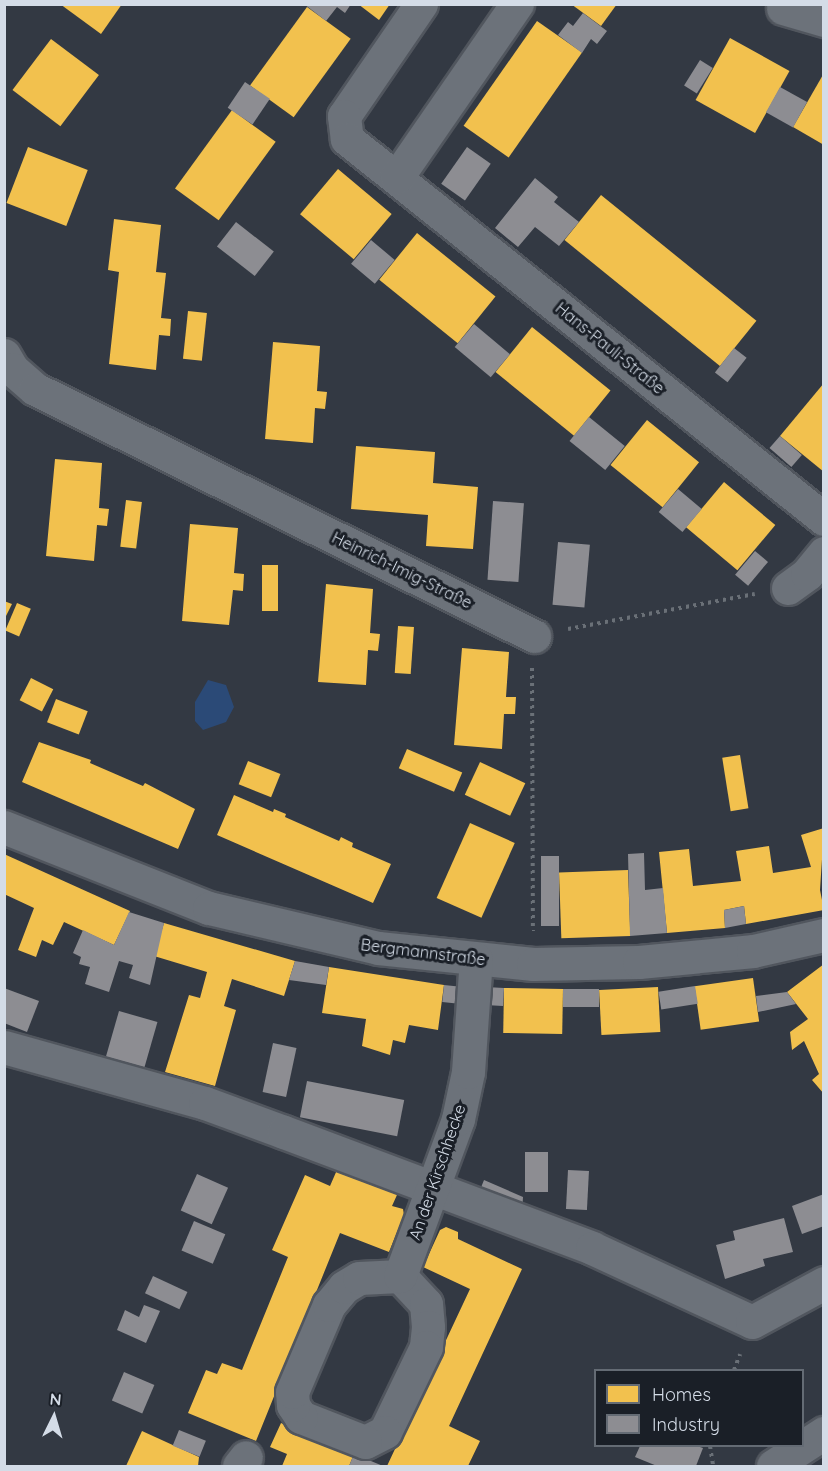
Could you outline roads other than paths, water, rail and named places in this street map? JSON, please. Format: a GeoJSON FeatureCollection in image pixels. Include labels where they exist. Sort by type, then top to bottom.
{"type":"FeatureCollection","features":[{"type":"Feature","properties":{"kind":"street","name":"Hans-Pauli-Straße"},"geometry":{"type":"LineString","coordinates":[[421,4],[344,116],[347,140],[397,177],[824,519]]}},
{"type":"Feature","properties":{"kind":"street"},"geometry":{"type":"LineString","coordinates":[[397,177],[517,4]]}},
{"type":"Feature","properties":{"kind":"street"},"geometry":{"type":"LineString","coordinates":[[783,8],[824,20]]}},
{"type":"Feature","properties":{"kind":"street","name":"Heinrich-Imig-Straße"},"geometry":{"type":"LineString","coordinates":[[7,366],[35,389],[534,636]]}},
{"type":"Feature","properties":{"kind":"street"},"geometry":{"type":"LineString","coordinates":[[788,588],[807,574],[824,553]]}},
{"type":"Feature","properties":{"kind":"street","name":"Bergmannstraße"},"geometry":{"type":"LineString","coordinates":[[4,826],[209,908],[378,948],[533,964],[639,962],[753,951],[824,935]]}},
{"type":"Feature","properties":{"kind":"street","name":"An der Kirschhecke"},"geometry":{"type":"LineString","coordinates":[[400,1276],[434,1190],[458,1119],[468,1072],[476,959]]}},
{"type":"Feature","properties":{"kind":"street"},"geometry":{"type":"LineString","coordinates":[[4,1047],[205,1103],[592,1248],[752,1322],[824,1283]]}},
{"type":"Feature","properties":{"kind":"street"},"geometry":{"type":"LineString","coordinates":[[400,1276],[426,1305],[428,1327],[426,1347],[385,1432],[365,1442],[301,1417],[293,1405],[292,1392],[328,1305],[344,1287],[359,1278],[400,1276]]}},
{"type":"Feature","properties":{"kind":"street"},"geometry":{"type":"LineString","coordinates":[[804,1446],[824,1433]]}},
{"type":"Feature","properties":{"kind":"street"},"geometry":{"type":"LineString","coordinates":[[773,1467],[803,1447]]}}]}
